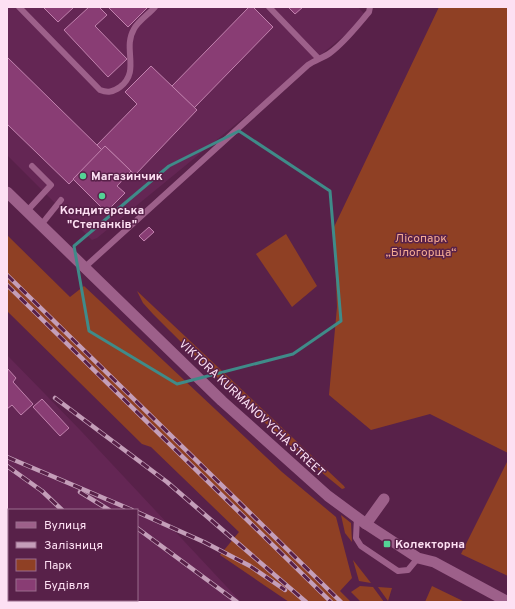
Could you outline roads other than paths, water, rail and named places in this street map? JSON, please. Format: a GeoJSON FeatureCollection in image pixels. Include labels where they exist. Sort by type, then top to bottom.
{"type":"FeatureCollection","features":[{"type":"Feature","properties":{"kind":"street","name":"VIKTORA KURMANOVYCHA STREET"},"geometry":{"type":"LineString","coordinates":[[7,192],[251,428],[316,485],[362,521],[418,558],[434,562],[508,602]]}},
{"type":"Feature","properties":{"kind":"street"},"geometry":{"type":"LineString","coordinates":[[362,521],[384,498]]}},
{"type":"Feature","properties":{"kind":"lane"},"geometry":{"type":"LineString","coordinates":[[19,7],[100,90],[107,92],[116,90],[126,82],[132,68],[129,47],[134,29],[155,7]]}},
{"type":"Feature","properties":{"kind":"lane"},"geometry":{"type":"LineString","coordinates":[[269,7],[318,58]]}},
{"type":"Feature","properties":{"kind":"lane"},"geometry":{"type":"LineString","coordinates":[[85,267],[308,65],[318,58],[328,54],[341,44],[369,12],[370,7]]}},
{"type":"Feature","properties":{"kind":"lane"},"geometry":{"type":"LineString","coordinates":[[27,211],[51,185],[32,166]]}},
{"type":"Feature","properties":{"kind":"lane"},"geometry":{"type":"LineString","coordinates":[[41,225],[61,200]]}},
{"type":"Feature","properties":{"kind":"lane"},"geometry":{"type":"LineString","coordinates":[[362,521],[356,538],[358,542],[380,559],[402,572],[410,568],[418,558]]}},
{"type":"Feature","properties":{"kind":"railway"},"geometry":{"type":"LineString","coordinates":[[7,275],[341,602]]}},
{"type":"Feature","properties":{"kind":"railway"},"geometry":{"type":"LineString","coordinates":[[7,285],[331,602]]}},
{"type":"Feature","properties":{"kind":"railway"},"geometry":{"type":"LineString","coordinates":[[55,398],[167,482],[306,602]]}},
{"type":"Feature","properties":{"kind":"railway"},"geometry":{"type":"LineString","coordinates":[[7,457],[130,509]]}},
{"type":"Feature","properties":{"kind":"railway"},"geometry":{"type":"LineString","coordinates":[[7,466],[42,491],[61,509]]}},
{"type":"Feature","properties":{"kind":"railway"},"geometry":{"type":"LineString","coordinates":[[80,492],[107,509]]}},
{"type":"Feature","properties":{"kind":"railway"},"geometry":{"type":"LineString","coordinates":[[138,512],[204,542],[250,566],[285,590]]}},
{"type":"Feature","properties":{"kind":"railway"},"geometry":{"type":"LineString","coordinates":[[138,529],[237,602]]}},
{"type":"Feature","properties":{"kind":"place","name":"Магазинчик"},"geometry":{"type":"Point","coordinates":[83,176]}},
{"type":"Feature","properties":{"kind":"place","name":"Кондитерська \"Степанків\""},"geometry":{"type":"Point","coordinates":[102,196]}},
{"type":"Feature","properties":{"kind":"place","name":"Колекторна"},"geometry":{"type":"Point","coordinates":[387,544]}},
{"type":"Feature","properties":{"kind":"park label","name":"Лісопарк „Білогорща“"},"geometry":{"type":"Point","coordinates":[421,245]}}]}
